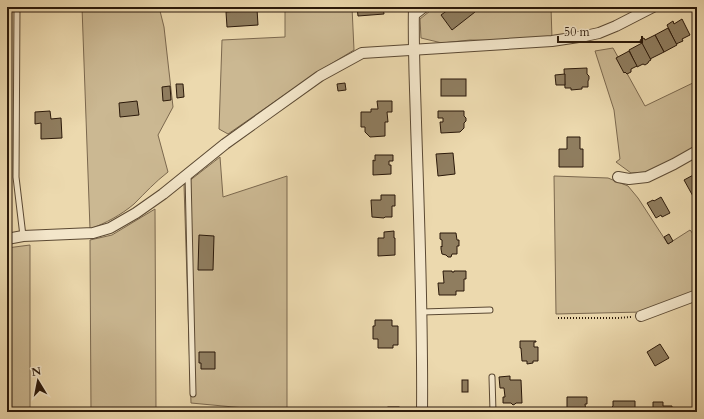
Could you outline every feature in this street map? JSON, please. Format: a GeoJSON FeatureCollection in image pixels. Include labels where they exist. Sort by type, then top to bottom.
{"type":"FeatureCollection","features":[{"type":"Feature","properties":{"kind":"street"},"geometry":{"type":"LineString","coordinates":[[414,7],[422,312],[422,412]]}},
{"type":"Feature","properties":{"kind":"street"},"geometry":{"type":"LineString","coordinates":[[7,239],[23,236],[93,233],[110,228],[136,213],[163,194],[225,144],[320,76],[362,53],[552,41],[585,36],[599,33],[616,26],[653,7]]}},
{"type":"Feature","properties":{"kind":"street"},"geometry":{"type":"LineString","coordinates":[[618,177],[629,179],[647,177],[697,151]]}},
{"type":"Feature","properties":{"kind":"street"},"geometry":{"type":"LineString","coordinates":[[641,316],[697,295]]}},
{"type":"Feature","properties":{"kind":"lane"},"geometry":{"type":"LineString","coordinates":[[17,7],[16,177],[23,236]]}},
{"type":"Feature","properties":{"kind":"lane"},"geometry":{"type":"LineString","coordinates":[[414,18],[428,7]]}},
{"type":"Feature","properties":{"kind":"lane"},"geometry":{"type":"LineString","coordinates":[[188,174],[193,394]]}},
{"type":"Feature","properties":{"kind":"lane"},"geometry":{"type":"LineString","coordinates":[[422,312],[490,310]]}},
{"type":"Feature","properties":{"kind":"lane"},"geometry":{"type":"LineString","coordinates":[[492,377],[492,412]]}},
{"type":"Feature","properties":{"kind":"path"},"geometry":{"type":"LineString","coordinates":[[558,318],[619,318],[641,316]]}},
{"type":"Feature","properties":{"kind":"shaded area"},"geometry":{"type":"Polygon","coordinates":[[[82,7],[159,7],[164,27],[173,107],[158,135],[168,172],[124,212],[90,229],[82,7]]]}},
{"type":"Feature","properties":{"kind":"shaded area"},"geometry":{"type":"Polygon","coordinates":[[[285,7],[352,7],[354,50],[316,73],[228,134],[219,129],[222,40],[285,37],[285,7]]]}},
{"type":"Feature","properties":{"kind":"shaded area"},"geometry":{"type":"Polygon","coordinates":[[[435,7],[551,7],[552,39],[518,41],[470,40],[442,43],[421,38],[420,19],[435,7]]]}},
{"type":"Feature","properties":{"kind":"shaded area"},"geometry":{"type":"Polygon","coordinates":[[[613,48],[645,106],[697,81],[697,146],[670,162],[647,172],[631,173],[616,162],[620,159],[614,110],[595,51],[613,48]]]}},
{"type":"Feature","properties":{"kind":"shaded area"},"geometry":{"type":"Polygon","coordinates":[[[220,157],[223,197],[287,176],[287,412],[191,403],[184,185],[220,157]]]}},
{"type":"Feature","properties":{"kind":"shaded area"},"geometry":{"type":"Polygon","coordinates":[[[554,176],[608,178],[628,186],[638,198],[668,244],[690,230],[697,239],[697,291],[643,312],[556,314],[554,176]]]}},
{"type":"Feature","properties":{"kind":"shaded area"},"geometry":{"type":"Polygon","coordinates":[[[155,209],[156,412],[91,412],[90,240],[112,235],[155,209]]]}},
{"type":"Feature","properties":{"kind":"shaded area"},"geometry":{"type":"Polygon","coordinates":[[[30,245],[30,412],[7,412],[7,248],[30,245]]]}},
{"type":"Feature","properties":{"kind":"building"},"geometry":{"type":"Polygon","coordinates":[[[357,7],[383,7],[384,14],[358,16],[357,7]]]}},
{"type":"Feature","properties":{"kind":"building"},"geometry":{"type":"Polygon","coordinates":[[[452,7],[471,7],[475,12],[452,30],[441,15],[452,7]]]}},
{"type":"Feature","properties":{"kind":"building"},"geometry":{"type":"Polygon","coordinates":[[[257,9],[258,25],[227,27],[226,12],[257,9]]]}},
{"type":"Feature","properties":{"kind":"building"},"geometry":{"type":"Polygon","coordinates":[[[682,19],[690,35],[682,39],[683,41],[676,44],[667,25],[673,21],[674,24],[682,19]]]}},
{"type":"Feature","properties":{"kind":"building"},"geometry":{"type":"Polygon","coordinates":[[[668,28],[677,45],[664,52],[655,35],[668,28]]]}},
{"type":"Feature","properties":{"kind":"building"},"geometry":{"type":"Polygon","coordinates":[[[655,35],[664,52],[650,59],[640,40],[644,38],[645,40],[655,35]]]}},
{"type":"Feature","properties":{"kind":"building"},"geometry":{"type":"Polygon","coordinates":[[[642,43],[651,60],[645,65],[643,64],[637,67],[629,50],[642,43]]]}},
{"type":"Feature","properties":{"kind":"building"},"geometry":{"type":"Polygon","coordinates":[[[629,51],[637,66],[631,69],[631,72],[627,74],[625,72],[624,73],[616,58],[629,51]]]}},
{"type":"Feature","properties":{"kind":"building"},"geometry":{"type":"Polygon","coordinates":[[[587,68],[587,74],[589,76],[588,87],[571,90],[571,88],[565,88],[564,69],[587,68]]]}},
{"type":"Feature","properties":{"kind":"building"},"geometry":{"type":"Polygon","coordinates":[[[565,74],[565,85],[556,85],[555,75],[565,74]]]}},
{"type":"Feature","properties":{"kind":"building"},"geometry":{"type":"Polygon","coordinates":[[[441,79],[466,79],[466,96],[441,96],[441,79]]]}},
{"type":"Feature","properties":{"kind":"building"},"geometry":{"type":"Polygon","coordinates":[[[345,83],[346,90],[338,91],[337,84],[345,83]]]}},
{"type":"Feature","properties":{"kind":"building"},"geometry":{"type":"Polygon","coordinates":[[[176,84],[183,84],[184,97],[177,98],[176,84]]]}},
{"type":"Feature","properties":{"kind":"building"},"geometry":{"type":"Polygon","coordinates":[[[170,86],[171,100],[163,101],[162,87],[170,86]]]}},
{"type":"Feature","properties":{"kind":"building"},"geometry":{"type":"Polygon","coordinates":[[[137,101],[139,115],[120,117],[119,103],[137,101]]]}},
{"type":"Feature","properties":{"kind":"building"},"geometry":{"type":"Polygon","coordinates":[[[377,101],[392,101],[392,112],[387,112],[388,122],[385,122],[385,136],[370,137],[365,132],[365,127],[361,127],[361,112],[371,112],[371,109],[378,109],[377,101]]]}},
{"type":"Feature","properties":{"kind":"building"},"geometry":{"type":"Polygon","coordinates":[[[50,111],[51,119],[61,118],[62,138],[41,139],[41,123],[35,124],[35,112],[50,111]]]}},
{"type":"Feature","properties":{"kind":"building"},"geometry":{"type":"Polygon","coordinates":[[[438,111],[464,111],[466,121],[464,123],[464,128],[460,132],[441,133],[440,122],[443,122],[443,118],[438,118],[438,111]]]}},
{"type":"Feature","properties":{"kind":"building"},"geometry":{"type":"Polygon","coordinates":[[[567,137],[580,137],[580,149],[583,149],[583,167],[559,167],[559,149],[567,149],[567,137]]]}},
{"type":"Feature","properties":{"kind":"building"},"geometry":{"type":"Polygon","coordinates":[[[453,153],[455,174],[438,176],[436,154],[453,153]]]}},
{"type":"Feature","properties":{"kind":"building"},"geometry":{"type":"Polygon","coordinates":[[[375,155],[393,155],[393,161],[389,161],[389,165],[391,165],[391,174],[373,175],[373,160],[375,161],[375,155]]]}},
{"type":"Feature","properties":{"kind":"building"},"geometry":{"type":"Polygon","coordinates":[[[697,173],[697,197],[694,198],[684,180],[697,173]]]}},
{"type":"Feature","properties":{"kind":"building"},"geometry":{"type":"Polygon","coordinates":[[[381,195],[395,195],[395,206],[392,206],[392,217],[372,217],[371,200],[381,200],[381,195]]]}},
{"type":"Feature","properties":{"kind":"building"},"geometry":{"type":"Polygon","coordinates":[[[661,197],[670,213],[656,218],[647,203],[661,197]]]}},
{"type":"Feature","properties":{"kind":"building"},"geometry":{"type":"Polygon","coordinates":[[[394,231],[395,255],[378,256],[378,238],[384,238],[384,232],[394,231]]]}},
{"type":"Feature","properties":{"kind":"building"},"geometry":{"type":"Polygon","coordinates":[[[440,233],[456,233],[457,240],[459,240],[457,254],[452,254],[451,257],[448,257],[442,254],[442,240],[440,239],[440,233]]]}},
{"type":"Feature","properties":{"kind":"building"},"geometry":{"type":"Polygon","coordinates":[[[669,234],[673,241],[668,244],[664,237],[669,234]]]}},
{"type":"Feature","properties":{"kind":"building"},"geometry":{"type":"Polygon","coordinates":[[[199,235],[214,236],[213,270],[198,270],[199,235]]]}},
{"type":"Feature","properties":{"kind":"building"},"geometry":{"type":"Polygon","coordinates":[[[443,271],[466,271],[464,291],[456,291],[456,295],[439,295],[438,283],[444,283],[443,271]]]}},
{"type":"Feature","properties":{"kind":"building"},"geometry":{"type":"Polygon","coordinates":[[[375,320],[392,320],[392,326],[398,326],[398,345],[393,345],[393,348],[378,348],[378,339],[373,339],[373,326],[375,326],[375,320]]]}},
{"type":"Feature","properties":{"kind":"building"},"geometry":{"type":"Polygon","coordinates":[[[520,341],[536,341],[534,342],[534,347],[538,347],[538,361],[533,361],[533,363],[527,364],[527,361],[522,361],[520,341]]]}},
{"type":"Feature","properties":{"kind":"building"},"geometry":{"type":"Polygon","coordinates":[[[660,344],[669,358],[655,366],[647,352],[660,344]]]}},
{"type":"Feature","properties":{"kind":"building"},"geometry":{"type":"Polygon","coordinates":[[[199,352],[215,352],[215,369],[201,369],[201,363],[199,363],[199,352]]]}},
{"type":"Feature","properties":{"kind":"building"},"geometry":{"type":"Polygon","coordinates":[[[510,376],[510,380],[521,380],[522,403],[516,403],[513,405],[511,403],[503,403],[503,397],[505,397],[504,388],[500,388],[499,377],[510,376]]]}},
{"type":"Feature","properties":{"kind":"building"},"geometry":{"type":"Polygon","coordinates":[[[462,380],[468,380],[468,392],[462,392],[462,380]]]}},
{"type":"Feature","properties":{"kind":"building"},"geometry":{"type":"Polygon","coordinates":[[[567,397],[587,397],[587,404],[585,404],[586,412],[569,412],[567,410],[567,397]]]}},
{"type":"Feature","properties":{"kind":"building"},"geometry":{"type":"Polygon","coordinates":[[[613,401],[635,401],[635,412],[612,412],[611,408],[613,406],[613,401]]]}},
{"type":"Feature","properties":{"kind":"building"},"geometry":{"type":"Polygon","coordinates":[[[653,402],[663,402],[663,406],[672,406],[672,412],[651,412],[653,410],[653,402]]]}},
{"type":"Feature","properties":{"kind":"building"},"geometry":{"type":"Polygon","coordinates":[[[388,407],[399,407],[399,412],[388,412],[388,407]]]}}]}
